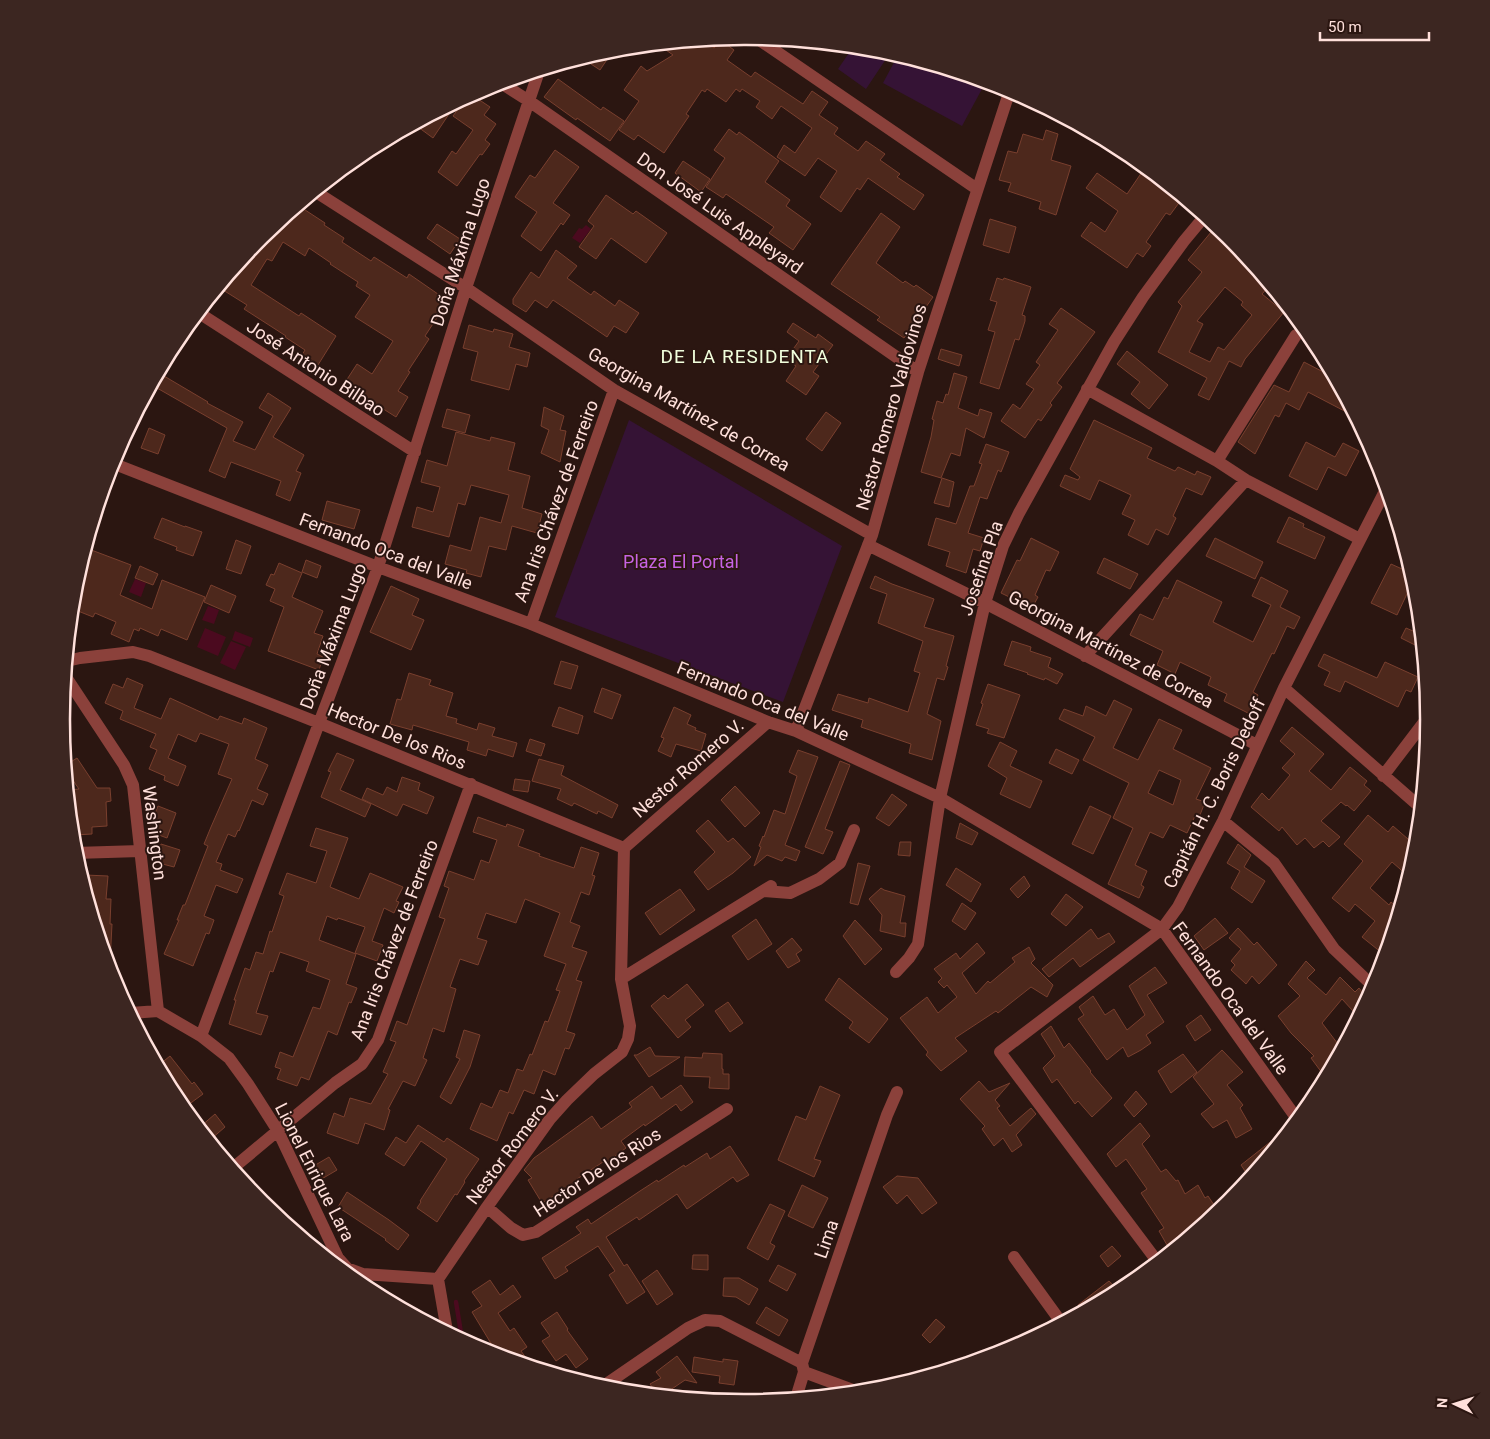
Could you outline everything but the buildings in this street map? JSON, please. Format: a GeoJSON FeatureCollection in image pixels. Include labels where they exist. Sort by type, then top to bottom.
{"type":"FeatureCollection","features":[{"type":"Feature","properties":{"kind":"street"},"geometry":{"type":"LineString","coordinates":[[767,46],[977,189]]}},
{"type":"Feature","properties":{"kind":"street","name":"Doña Máxima Lugo"},"geometry":{"type":"LineString","coordinates":[[201,1036],[378,567],[466,288],[537,78]]}},
{"type":"Feature","properties":{"kind":"street","name":"Don José Luis Appleyard"},"geometry":{"type":"LineString","coordinates":[[509,88],[918,372]]}},
{"type":"Feature","properties":{"kind":"street","name":"Néstor Romero Valdovinos"},"geometry":{"type":"LineString","coordinates":[[796,731],[870,540],[918,372],[1007,98]]}},
{"type":"Feature","properties":{"kind":"street","name":"Georgina Martínez de Correa"},"geometry":{"type":"LineString","coordinates":[[321,195],[466,288],[614,390],[870,540],[1085,656],[1257,745]]}},
{"type":"Feature","properties":{"kind":"street","name":"Josefina Pla"},"geometry":{"type":"LineString","coordinates":[[896,972],[909,958],[918,944],[940,798],[985,603],[1003,546],[1019,513],[1114,342],[1143,297],[1200,222]]}},
{"type":"Feature","properties":{"kind":"street","name":"José Antonio Bilbao"},"geometry":{"type":"LineString","coordinates":[[205,317],[414,452]]}},
{"type":"Feature","properties":{"kind":"street"},"geometry":{"type":"LineString","coordinates":[[1217,461],[1296,335]]}},
{"type":"Feature","properties":{"kind":"street"},"geometry":{"type":"LineString","coordinates":[[1087,389],[1217,461],[1246,480],[1360,539]]}},
{"type":"Feature","properties":{"kind":"street","name":"Ana Iris Chávez de Ferreiro"},"geometry":{"type":"LineString","coordinates":[[531,624],[614,390]]}},
{"type":"Feature","properties":{"kind":"street","name":"Fernando Oca del Valle"},"geometry":{"type":"LineString","coordinates":[[120,466],[378,567],[531,624],[768,722],[796,731],[940,798],[1162,929],[1292,1113]]}},
{"type":"Feature","properties":{"kind":"street"},"geometry":{"type":"LineString","coordinates":[[1085,656],[1246,480]]}},
{"type":"Feature","properties":{"kind":"street","name":"Capitán H. C. Boris Dedoff"},"geometry":{"type":"LineString","coordinates":[[1154,1257],[1000,1052],[1162,929],[1178,908],[1223,821],[1284,688],[1382,497]]}},
{"type":"Feature","properties":{"kind":"street","name":"Hector De los Rios"},"geometry":{"type":"LineString","coordinates":[[73,660],[133,652],[149,656],[471,784],[624,848]]}},
{"type":"Feature","properties":{"kind":"street","name":"Washington"},"geometry":{"type":"LineString","coordinates":[[72,685],[124,766],[133,786],[158,1011]]}},
{"type":"Feature","properties":{"kind":"street"},"geometry":{"type":"LineString","coordinates":[[1284,688],[1415,802]]}},
{"type":"Feature","properties":{"kind":"street","name":"Nestor Romero V."},"geometry":{"type":"LineString","coordinates":[[438,1279],[550,1119],[594,1074],[622,1052],[628,1039],[630,1026],[621,979],[624,848],[768,722]]}},
{"type":"Feature","properties":{"kind":"street"},"geometry":{"type":"LineString","coordinates":[[1383,776],[1420,728]]}},
{"type":"Feature","properties":{"kind":"street","name":"Ana Iris Chávez de Ferreiro"},"geometry":{"type":"LineString","coordinates":[[238,1164],[335,1083],[362,1064],[378,1040],[471,784]]}},
{"type":"Feature","properties":{"kind":"street"},"geometry":{"type":"LineString","coordinates":[[1223,821],[1274,864],[1334,949],[1367,980]]}},
{"type":"Feature","properties":{"kind":"street"},"geometry":{"type":"LineString","coordinates":[[621,979],[767,888],[790,893],[820,879],[840,863],[854,830]]}},
{"type":"Feature","properties":{"kind":"street"},"geometry":{"type":"LineString","coordinates":[[83,853],[140,851]]}},
{"type":"Feature","properties":{"kind":"street"},"geometry":{"type":"LineString","coordinates":[[138,1013],[158,1011]]}},
{"type":"Feature","properties":{"kind":"street","name":"Lionel Enrique Lara"},"geometry":{"type":"LineString","coordinates":[[158,1011],[201,1036],[229,1058],[248,1084],[278,1131],[338,1258]]}},
{"type":"Feature","properties":{"kind":"street","name":"Lima"},"geometry":{"type":"LineString","coordinates":[[797,1392],[803,1368],[887,1115],[897,1092]]}},
{"type":"Feature","properties":{"kind":"street","name":"Hector De los Rios"},"geometry":{"type":"LineString","coordinates":[[488,1206],[511,1228],[523,1235],[536,1232],[727,1109]]}},
{"type":"Feature","properties":{"kind":"street"},"geometry":{"type":"LineString","coordinates":[[1014,1257],[1057,1317]]}},
{"type":"Feature","properties":{"kind":"street","name":"Lionel Enrique Lara"},"geometry":{"type":"LineString","coordinates":[[359,1273],[438,1279]]}},
{"type":"Feature","properties":{"kind":"street"},"geometry":{"type":"LineString","coordinates":[[438,1279],[446,1323]]}},
{"type":"Feature","properties":{"kind":"street"},"geometry":{"type":"LineString","coordinates":[[611,1381],[688,1328],[705,1320],[720,1321],[803,1368],[845,1386]]}},
{"type":"Feature","properties":{"kind":"green space"},"geometry":{"type":"Polygon","coordinates":[[[849,53],[885,60],[866,89],[838,69],[849,53]]]}},
{"type":"Feature","properties":{"kind":"green space"},"geometry":{"type":"Polygon","coordinates":[[[894,62],[920,68],[982,88],[962,126],[883,83],[894,62]]]}},
{"type":"Feature","properties":{"kind":"green space","name":"Plaza El Portal"},"geometry":{"type":"Polygon","coordinates":[[[629,420],[842,546],[783,702],[555,617],[629,420]]]}},
{"type":"Feature","properties":{"kind":"shaded area"},"geometry":{"type":"Polygon","coordinates":[[[586,225],[591,229],[580,243],[572,238],[579,228],[582,229],[586,225]]]}},
{"type":"Feature","properties":{"kind":"shaded area"},"geometry":{"type":"Polygon","coordinates":[[[135,579],[146,583],[141,597],[129,592],[135,579]]]}},
{"type":"Feature","properties":{"kind":"shaded area"},"geometry":{"type":"Polygon","coordinates":[[[208,606],[219,610],[214,624],[202,620],[208,606]]]}},
{"type":"Feature","properties":{"kind":"shaded area"},"geometry":{"type":"Polygon","coordinates":[[[205,628],[226,637],[218,656],[197,647],[205,628]]]}},
{"type":"Feature","properties":{"kind":"shaded area"},"geometry":{"type":"Polygon","coordinates":[[[235,631],[253,638],[250,647],[232,640],[235,631]]]}},
{"type":"Feature","properties":{"kind":"shaded area"},"geometry":{"type":"Polygon","coordinates":[[[231,641],[246,647],[235,670],[220,663],[231,641]]]}},
{"type":"Feature","properties":{"kind":"waterway"},"geometry":{"type":"LineString","coordinates":[[456,1302],[461,1330]]}},
{"type":"Feature","properties":{"kind":"district","name":"DE LA RESIDENTA"},"geometry":{"type":"Point","coordinates":[745,356]}}]}
